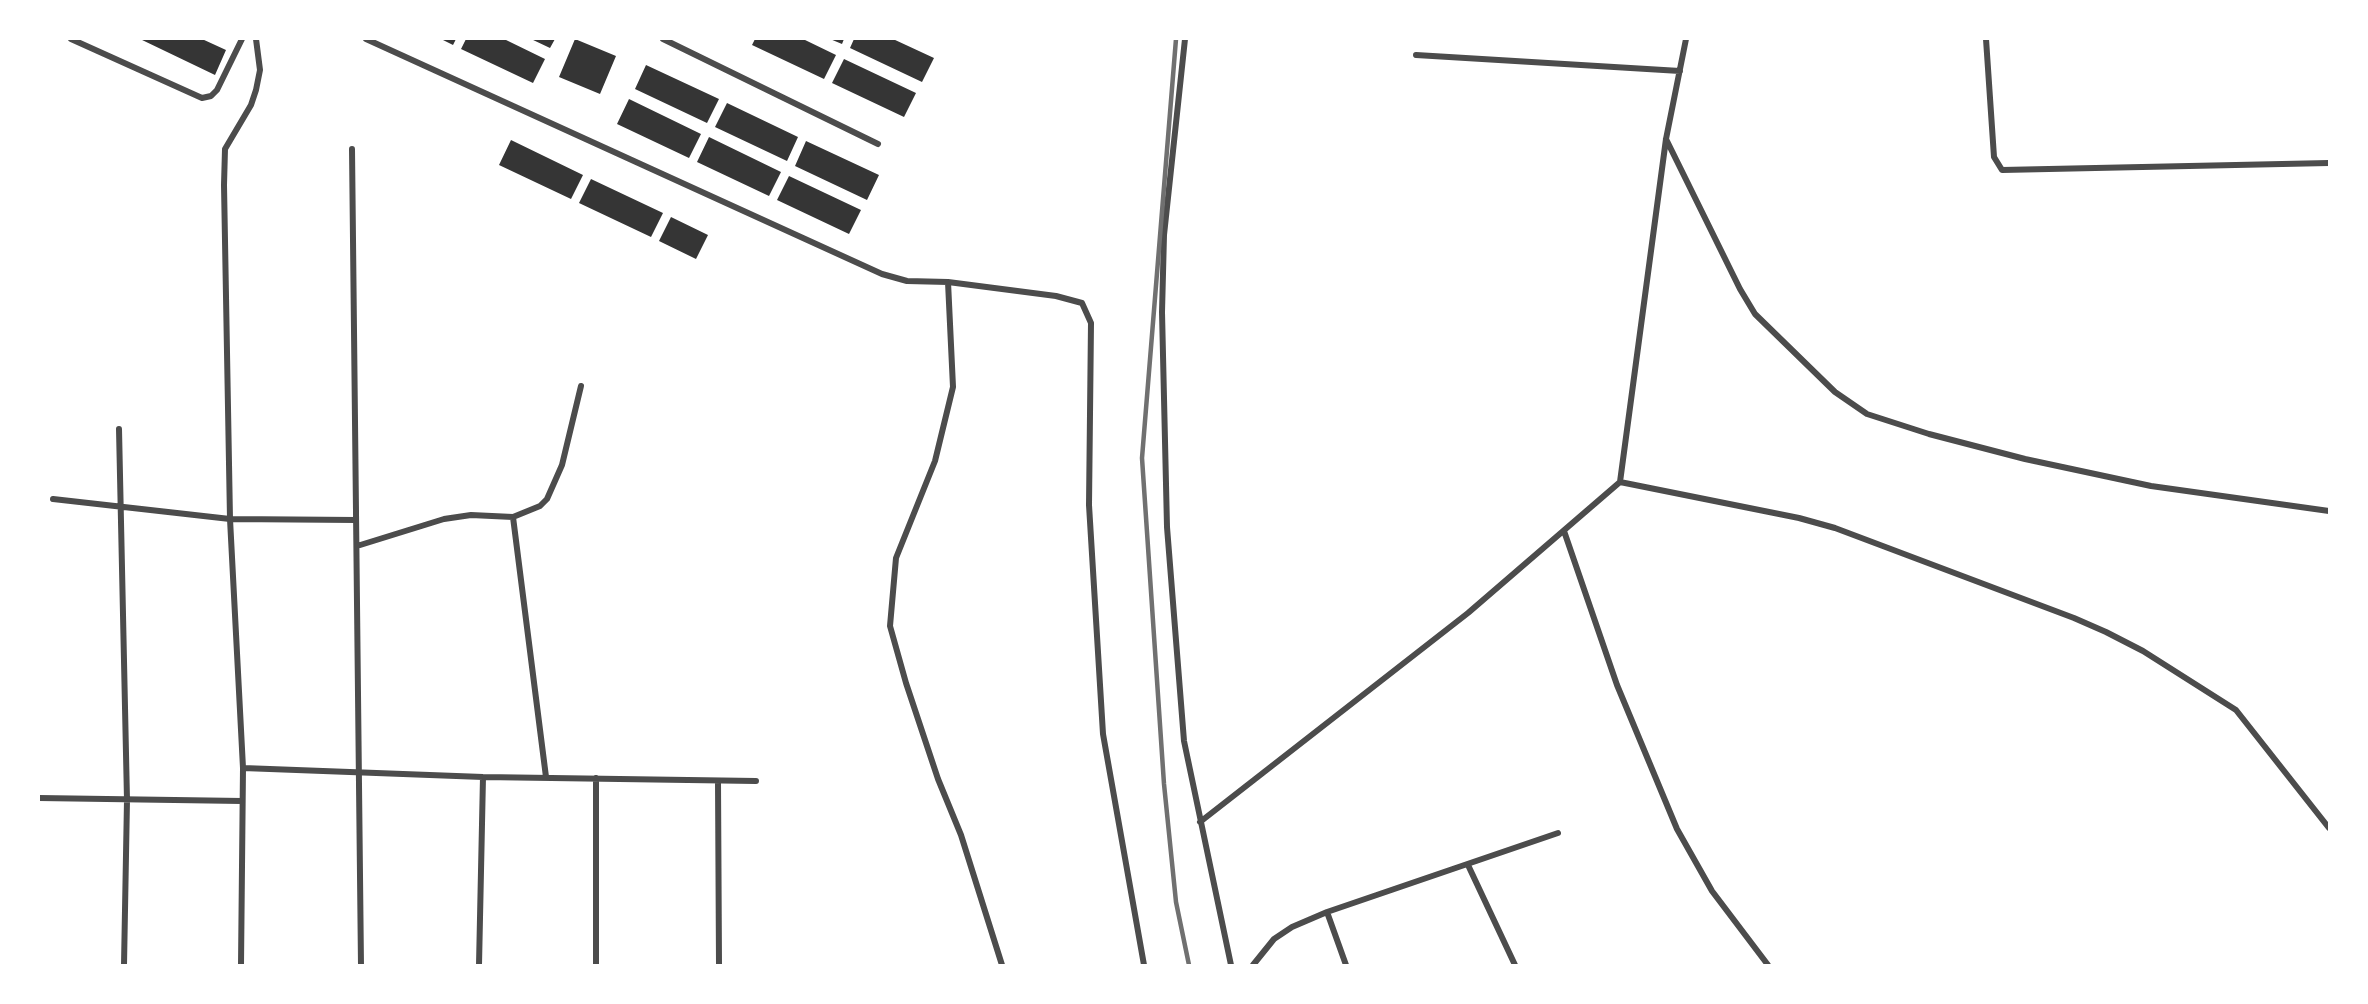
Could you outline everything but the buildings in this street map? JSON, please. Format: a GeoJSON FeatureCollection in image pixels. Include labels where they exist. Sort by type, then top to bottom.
{"type":"FeatureCollection","features":[{"type":"Feature","properties":{"kind":"street"},"geometry":{"type":"LineString","coordinates":[[71,39],[190,95],[202,98],[211,96],[217,90],[242,39]]}},
{"type":"Feature","properties":{"kind":"street"},"geometry":{"type":"LineString","coordinates":[[241,965],[243,768],[230,519],[225,149],[251,105],[256,90],[260,70],[256,39]]}},
{"type":"Feature","properties":{"kind":"street"},"geometry":{"type":"LineString","coordinates":[[366,39],[882,274],[907,281],[948,282],[1065,297],[1082,303],[1091,322],[1089,506],[1103,734],[1144,965]]}},
{"type":"Feature","properties":{"kind":"street"},"geometry":{"type":"LineString","coordinates":[[663,39],[878,144]]}},
{"type":"Feature","properties":{"kind":"street"},"geometry":{"type":"LineString","coordinates":[[1185,39],[1164,235],[1163,336],[1169,550],[1184,741],[1231,965]]}},
{"type":"Feature","properties":{"kind":"street"},"geometry":{"type":"LineString","coordinates":[[1200,822],[1468,613],[1620,482],[1665,139],[1686,39]]}},
{"type":"Feature","properties":{"kind":"street"},"geometry":{"type":"LineString","coordinates":[[1986,39],[1992,141],[1998,167],[2009,170],[2059,170],[2329,163]]}},
{"type":"Feature","properties":{"kind":"street"},"geometry":{"type":"LineString","coordinates":[[1416,55],[1680,71]]}},
{"type":"Feature","properties":{"kind":"street"},"geometry":{"type":"LineString","coordinates":[[1665,139],[1740,289],[1755,314],[1835,392],[1867,414],[1939,436],[2093,474],[2151,486],[2329,511]]}},
{"type":"Feature","properties":{"kind":"street"},"geometry":{"type":"LineString","coordinates":[[352,149],[362,965]]}},
{"type":"Feature","properties":{"kind":"street"},"geometry":{"type":"LineString","coordinates":[[948,282],[953,387],[935,461],[896,558],[890,626],[906,683],[938,779],[960,835],[1002,965]]}},
{"type":"Feature","properties":{"kind":"street"},"geometry":{"type":"LineString","coordinates":[[357,546],[444,519],[471,515],[513,517],[528,513],[547,499],[562,465],[581,386]]}},
{"type":"Feature","properties":{"kind":"street"},"geometry":{"type":"LineString","coordinates":[[119,429],[127,800],[124,965]]}},
{"type":"Feature","properties":{"kind":"street"},"geometry":{"type":"LineString","coordinates":[[1620,482],[1799,518],[1835,528],[2063,613],[2106,632],[2143,651],[2236,710],[2329,828]]}},
{"type":"Feature","properties":{"kind":"street"},"geometry":{"type":"LineString","coordinates":[[52,500],[230,519],[356,520]]}},
{"type":"Feature","properties":{"kind":"street"},"geometry":{"type":"LineString","coordinates":[[513,517],[546,777]]}},
{"type":"Feature","properties":{"kind":"street"},"geometry":{"type":"LineString","coordinates":[[1564,531],[1621,696],[1677,829],[1712,891],[1768,965]]}},
{"type":"Feature","properties":{"kind":"street"},"geometry":{"type":"LineString","coordinates":[[243,768],[483,777],[756,781]]}},
{"type":"Feature","properties":{"kind":"street"},"geometry":{"type":"LineString","coordinates":[[479,965],[483,777]]}},
{"type":"Feature","properties":{"kind":"street"},"geometry":{"type":"LineString","coordinates":[[596,778],[597,965]]}},
{"type":"Feature","properties":{"kind":"street"},"geometry":{"type":"LineString","coordinates":[[718,781],[719,965]]}},
{"type":"Feature","properties":{"kind":"street"},"geometry":{"type":"LineString","coordinates":[[39,798],[242,801]]}},
{"type":"Feature","properties":{"kind":"street"},"geometry":{"type":"LineString","coordinates":[[1253,965],[1284,932],[1327,912],[1558,833]]}},
{"type":"Feature","properties":{"kind":"street"},"geometry":{"type":"LineString","coordinates":[[1468,865],[1515,965]]}},
{"type":"Feature","properties":{"kind":"street"},"geometry":{"type":"LineString","coordinates":[[1327,912],[1346,965]]}},
{"type":"Feature","properties":{"kind":"railway"},"geometry":{"type":"LineString","coordinates":[[1176,39],[1142,458],[1164,784],[1176,902],[1189,965]]}}]}
